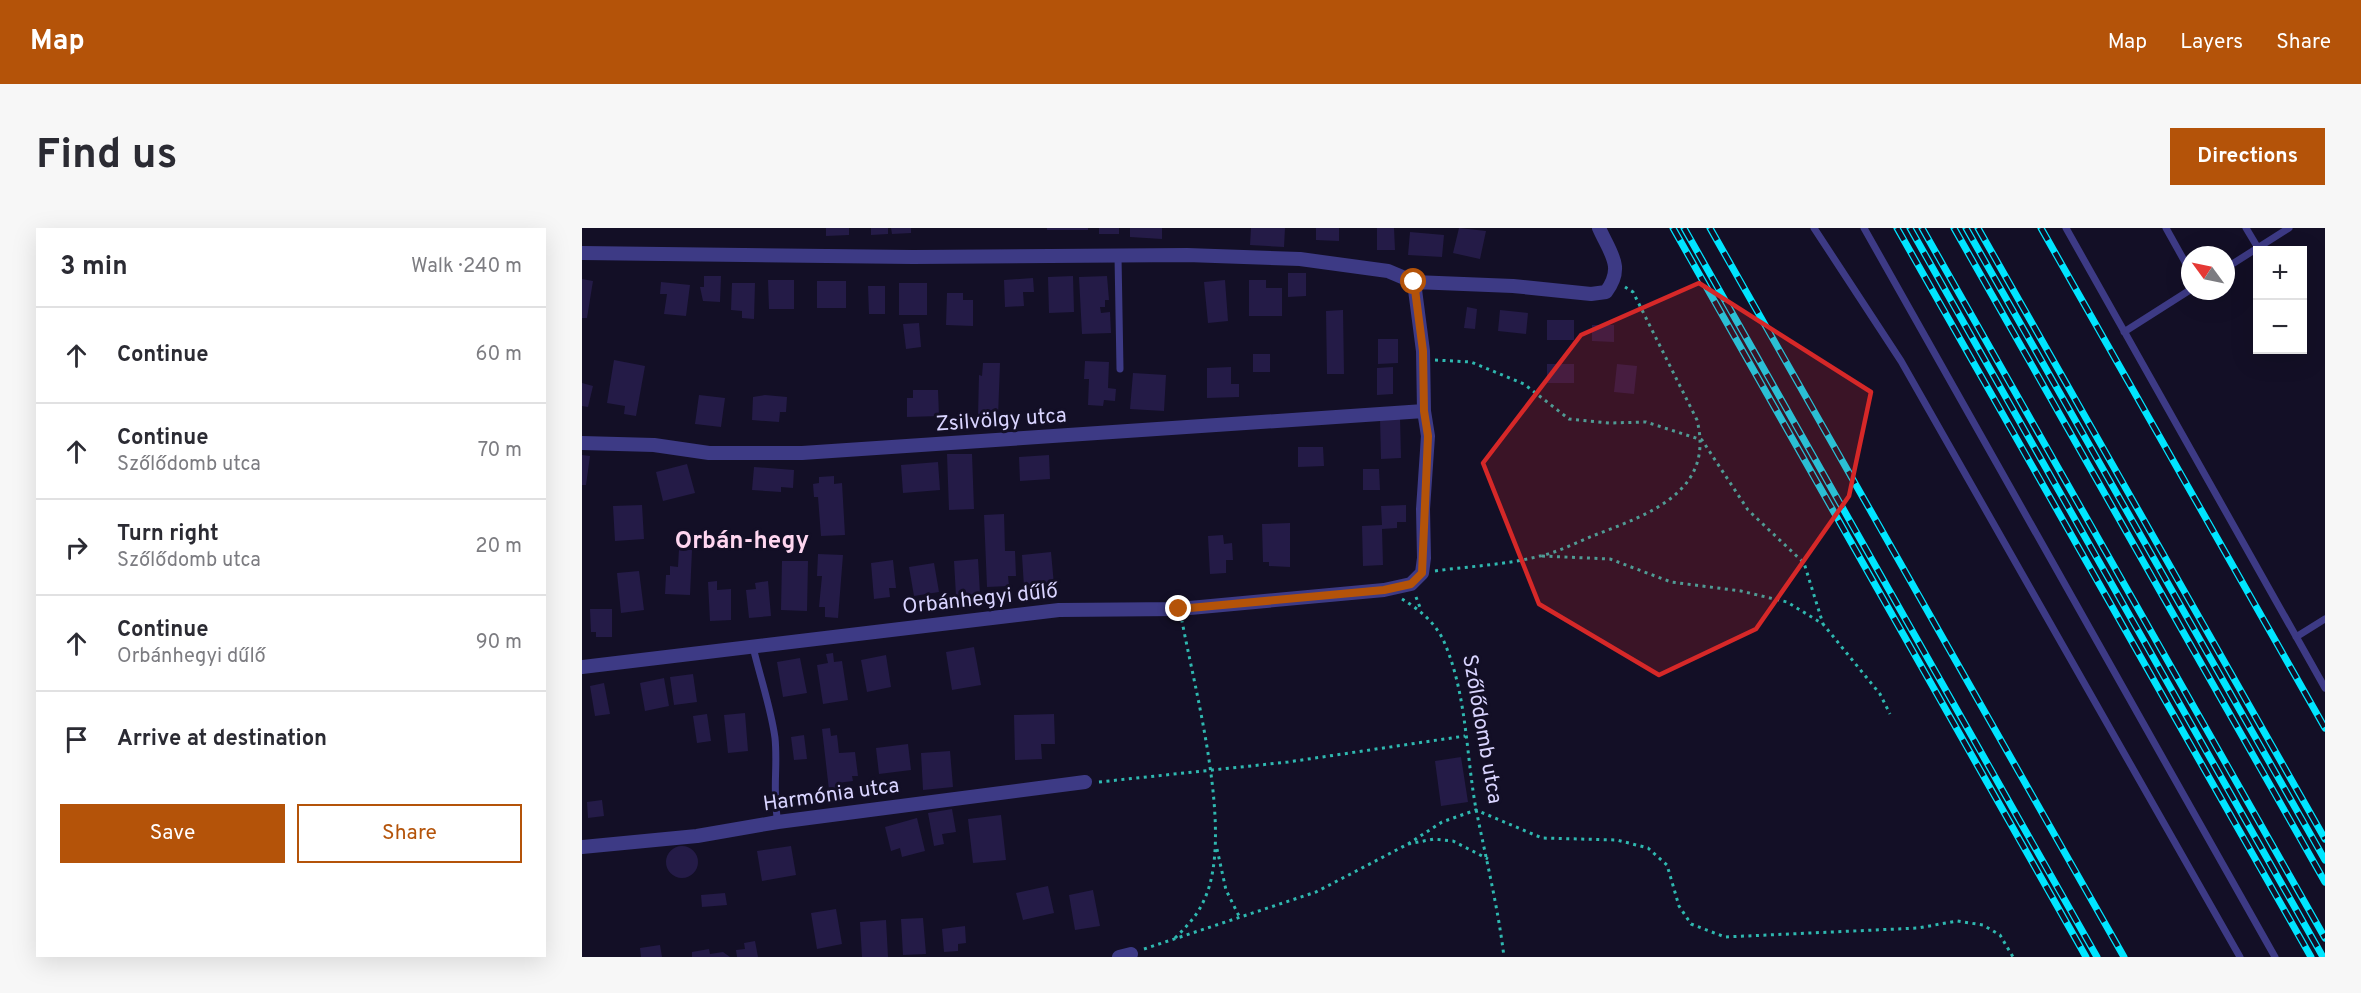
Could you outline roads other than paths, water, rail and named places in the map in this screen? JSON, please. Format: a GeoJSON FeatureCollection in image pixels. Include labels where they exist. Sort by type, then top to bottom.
{"type":"FeatureCollection","features":[{"type":"Feature","properties":{"kind":"street"},"geometry":{"type":"LineString","coordinates":[[582,253],[1300,259],[1388,272],[1414,282],[1513,286],[1591,294],[1606,292],[1614,280],[1617,268],[1599,228]]}},
{"type":"Feature","properties":{"kind":"street"},"geometry":{"type":"LineString","coordinates":[[1414,282],[1423,360],[1424,411]]}},
{"type":"Feature","properties":{"kind":"street","name":"Zsilvölgy utca"},"geometry":{"type":"LineString","coordinates":[[582,443],[654,445],[709,453],[802,453],[1424,411]]}},
{"type":"Feature","properties":{"kind":"street","name":"Orbánhegyi dűlő"},"geometry":{"type":"LineString","coordinates":[[582,667],[1059,610],[1179,609],[1384,590],[1411,584],[1422,573],[1428,436],[1424,411]]}},
{"type":"Feature","properties":{"kind":"street","name":"Harmónia utca"},"geometry":{"type":"LineString","coordinates":[[582,847],[697,836],[778,822],[1085,782]]}},
{"type":"Feature","properties":{"kind":"lane"},"geometry":{"type":"LineString","coordinates":[[1814,228],[1901,361],[2240,957]]}},
{"type":"Feature","properties":{"kind":"lane"},"geometry":{"type":"LineString","coordinates":[[1864,228],[2275,957]]}},
{"type":"Feature","properties":{"kind":"lane"},"geometry":{"type":"LineString","coordinates":[[2066,228],[2325,688]]}},
{"type":"Feature","properties":{"kind":"lane"},"geometry":{"type":"LineString","coordinates":[[2166,228],[2181,255]]}},
{"type":"Feature","properties":{"kind":"lane"},"geometry":{"type":"LineString","coordinates":[[2246,228],[2257,246]]}},
{"type":"Feature","properties":{"kind":"lane"},"geometry":{"type":"LineString","coordinates":[[2261,246],[2289,228]]}},
{"type":"Feature","properties":{"kind":"lane"},"geometry":{"type":"LineString","coordinates":[[2235,262],[2253,251]]}},
{"type":"Feature","properties":{"kind":"lane"},"geometry":{"type":"LineString","coordinates":[[1118,256],[1120,369]]}},
{"type":"Feature","properties":{"kind":"lane"},"geometry":{"type":"LineString","coordinates":[[2124,332],[2181,296]]}},
{"type":"Feature","properties":{"kind":"lane"},"geometry":{"type":"LineString","coordinates":[[2296,637],[2325,619]]}},
{"type":"Feature","properties":{"kind":"lane"},"geometry":{"type":"LineString","coordinates":[[753,647],[774,737],[777,776],[774,802],[778,822]]}},
{"type":"Feature","properties":{"kind":"railway"},"geometry":{"type":"LineString","coordinates":[[1673,228],[2086,957]]}},
{"type":"Feature","properties":{"kind":"railway"},"geometry":{"type":"LineString","coordinates":[[1684,228],[2097,957]]}},
{"type":"Feature","properties":{"kind":"railway"},"geometry":{"type":"LineString","coordinates":[[1710,228],[2124,957]]}},
{"type":"Feature","properties":{"kind":"railway"},"geometry":{"type":"LineString","coordinates":[[1897,228],[2311,957]]}},
{"type":"Feature","properties":{"kind":"railway"},"geometry":{"type":"LineString","coordinates":[[1910,228],[2323,957]]}},
{"type":"Feature","properties":{"kind":"railway"},"geometry":{"type":"LineString","coordinates":[[1922,228],[2325,938]]}},
{"type":"Feature","properties":{"kind":"railway"},"geometry":{"type":"LineString","coordinates":[[1954,228],[2325,882]]}},
{"type":"Feature","properties":{"kind":"railway"},"geometry":{"type":"LineString","coordinates":[[1966,228],[2325,860]]}},
{"type":"Feature","properties":{"kind":"railway"},"geometry":{"type":"LineString","coordinates":[[1978,228],[2325,839]]}},
{"type":"Feature","properties":{"kind":"railway"},"geometry":{"type":"LineString","coordinates":[[2041,228],[2325,728]]}},
{"type":"Feature","properties":{"kind":"district","name":"Orbán-hegy"},"geometry":{"type":"Point","coordinates":[742,540]}}]}
